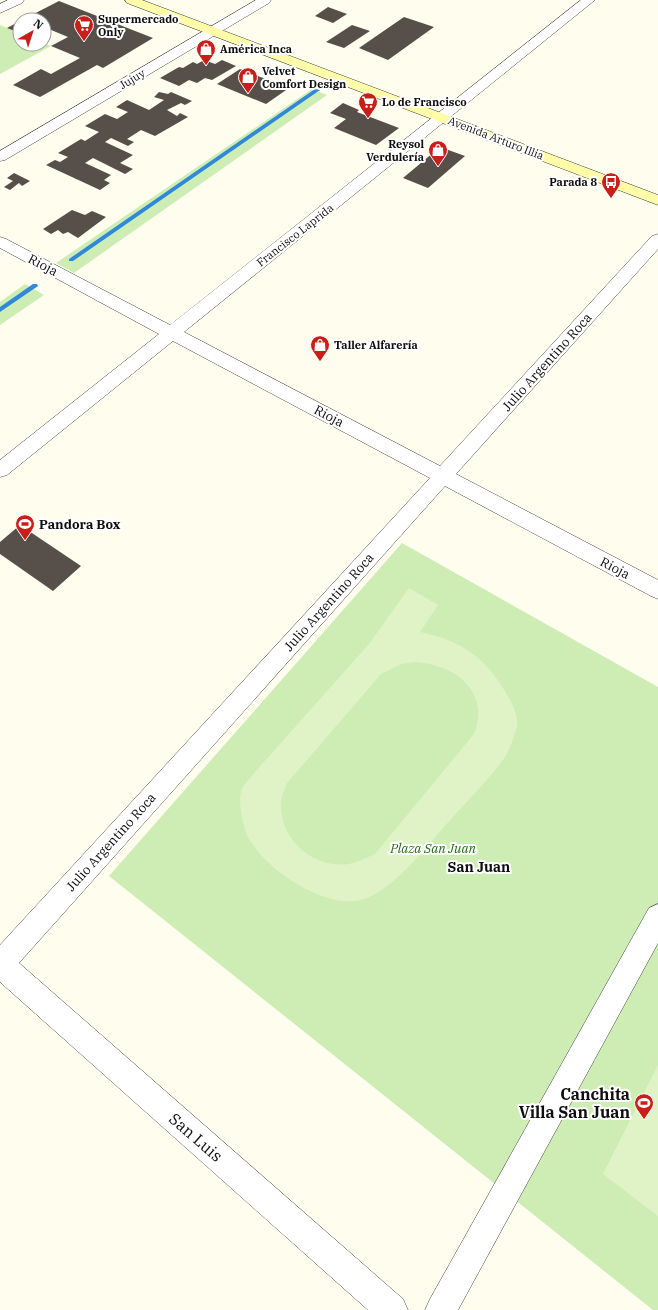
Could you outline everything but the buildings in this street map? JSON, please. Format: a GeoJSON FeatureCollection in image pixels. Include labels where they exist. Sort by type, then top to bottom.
{"type":"FeatureCollection","features":[{"type":"Feature","properties":{"kind":"main road","name":"Avenida Arturo Illia"},"geometry":{"type":"LineString","coordinates":[[131,0],[658,200]]}},
{"type":"Feature","properties":{"kind":"street"},"geometry":{"type":"LineString","coordinates":[[0,9],[18,0]]}},
{"type":"Feature","properties":{"kind":"street","name":"Jujuy"},"geometry":{"type":"LineString","coordinates":[[0,158],[265,0]]}},
{"type":"Feature","properties":{"kind":"street","name":"Francisco Laprida"},"geometry":{"type":"LineString","coordinates":[[0,470],[589,0]]}},
{"type":"Feature","properties":{"kind":"street","name":"Julio Argentino Roca"},"geometry":{"type":"LineString","coordinates":[[0,964],[658,239]]}},
{"type":"Feature","properties":{"kind":"street","name":"Rioja"},"geometry":{"type":"LineString","coordinates":[[0,242],[658,590]]}},
{"type":"Feature","properties":{"kind":"street"},"geometry":{"type":"LineString","coordinates":[[441,1310],[658,917]]}},
{"type":"Feature","properties":{"kind":"street","name":"San Luis"},"geometry":{"type":"LineString","coordinates":[[0,964],[392,1310]]}},
{"type":"Feature","properties":{"kind":"green space"},"geometry":{"type":"Polygon","coordinates":[[[0,25],[12,30],[12,52],[40,52],[0,74],[0,25]]]}},
{"type":"Feature","properties":{"kind":"green space"},"geometry":{"type":"Polygon","coordinates":[[[312,89],[327,95],[74,273],[56,263],[312,89]]]}},
{"type":"Feature","properties":{"kind":"green space"},"geometry":{"type":"Polygon","coordinates":[[[25,284],[44,295],[0,325],[0,302],[25,284]]]}},
{"type":"Feature","properties":{"kind":"green space","name":"Plaza San Juan"},"geometry":{"type":"Polygon","coordinates":[[[402,543],[658,687],[658,1310],[653,1310],[109,876],[402,543]]]}},
{"type":"Feature","properties":{"kind":"green space"},"geometry":{"type":"Polygon","coordinates":[[[409,588],[438,605],[420,632],[443,638],[454,643],[473,654],[481,661],[497,679],[507,695],[516,714],[517,726],[505,757],[416,859],[383,889],[360,900],[347,901],[332,899],[303,887],[289,879],[265,859],[249,839],[241,814],[240,800],[243,787],[255,772],[369,644],[409,588]],[[413,662],[401,664],[381,674],[287,783],[281,802],[283,821],[288,833],[295,843],[303,851],[314,858],[325,862],[349,864],[375,854],[474,734],[478,718],[477,704],[473,692],[465,682],[454,674],[442,667],[413,662]]]}},
{"type":"Feature","properties":{"kind":"green space","name":"Canchita Villa San Juan"},"geometry":{"type":"Polygon","coordinates":[[[658,1065],[658,1216],[603,1174],[658,1065]]]}},
{"type":"Feature","properties":{"kind":"waterway"},"geometry":{"type":"LineString","coordinates":[[71,260],[317,90]]}},
{"type":"Feature","properties":{"kind":"waterway"},"geometry":{"type":"LineString","coordinates":[[0,310],[35,286]]}},
{"type":"Feature","properties":{"kind":"place","name":"Supermercado Only"},"geometry":{"type":"Point","coordinates":[84,42]}},
{"type":"Feature","properties":{"kind":"place","name":"América Inca"},"geometry":{"type":"Point","coordinates":[206,66]}},
{"type":"Feature","properties":{"kind":"place","name":"Velvet Comfort Design"},"geometry":{"type":"Point","coordinates":[248,94]}},
{"type":"Feature","properties":{"kind":"place","name":"Lo de Francisco"},"geometry":{"type":"Point","coordinates":[368,119]}},
{"type":"Feature","properties":{"kind":"place","name":"Reysol Verdulería"},"geometry":{"type":"Point","coordinates":[438,167]}},
{"type":"Feature","properties":{"kind":"place","name":"Parada 8"},"geometry":{"type":"Point","coordinates":[611,199]}},
{"type":"Feature","properties":{"kind":"place","name":"Taller Alfarería"},"geometry":{"type":"Point","coordinates":[320,362]}},
{"type":"Feature","properties":{"kind":"place","name":"Pandora Box"},"geometry":{"type":"Point","coordinates":[25,541]}},
{"type":"Feature","properties":{"kind":"place","name":"Canchita Villa San Juan"},"geometry":{"type":"Point","coordinates":[644,1120]}},
{"type":"Feature","properties":{"kind":"district","name":"San Juan"},"geometry":{"type":"Point","coordinates":[479,867]}}]}
